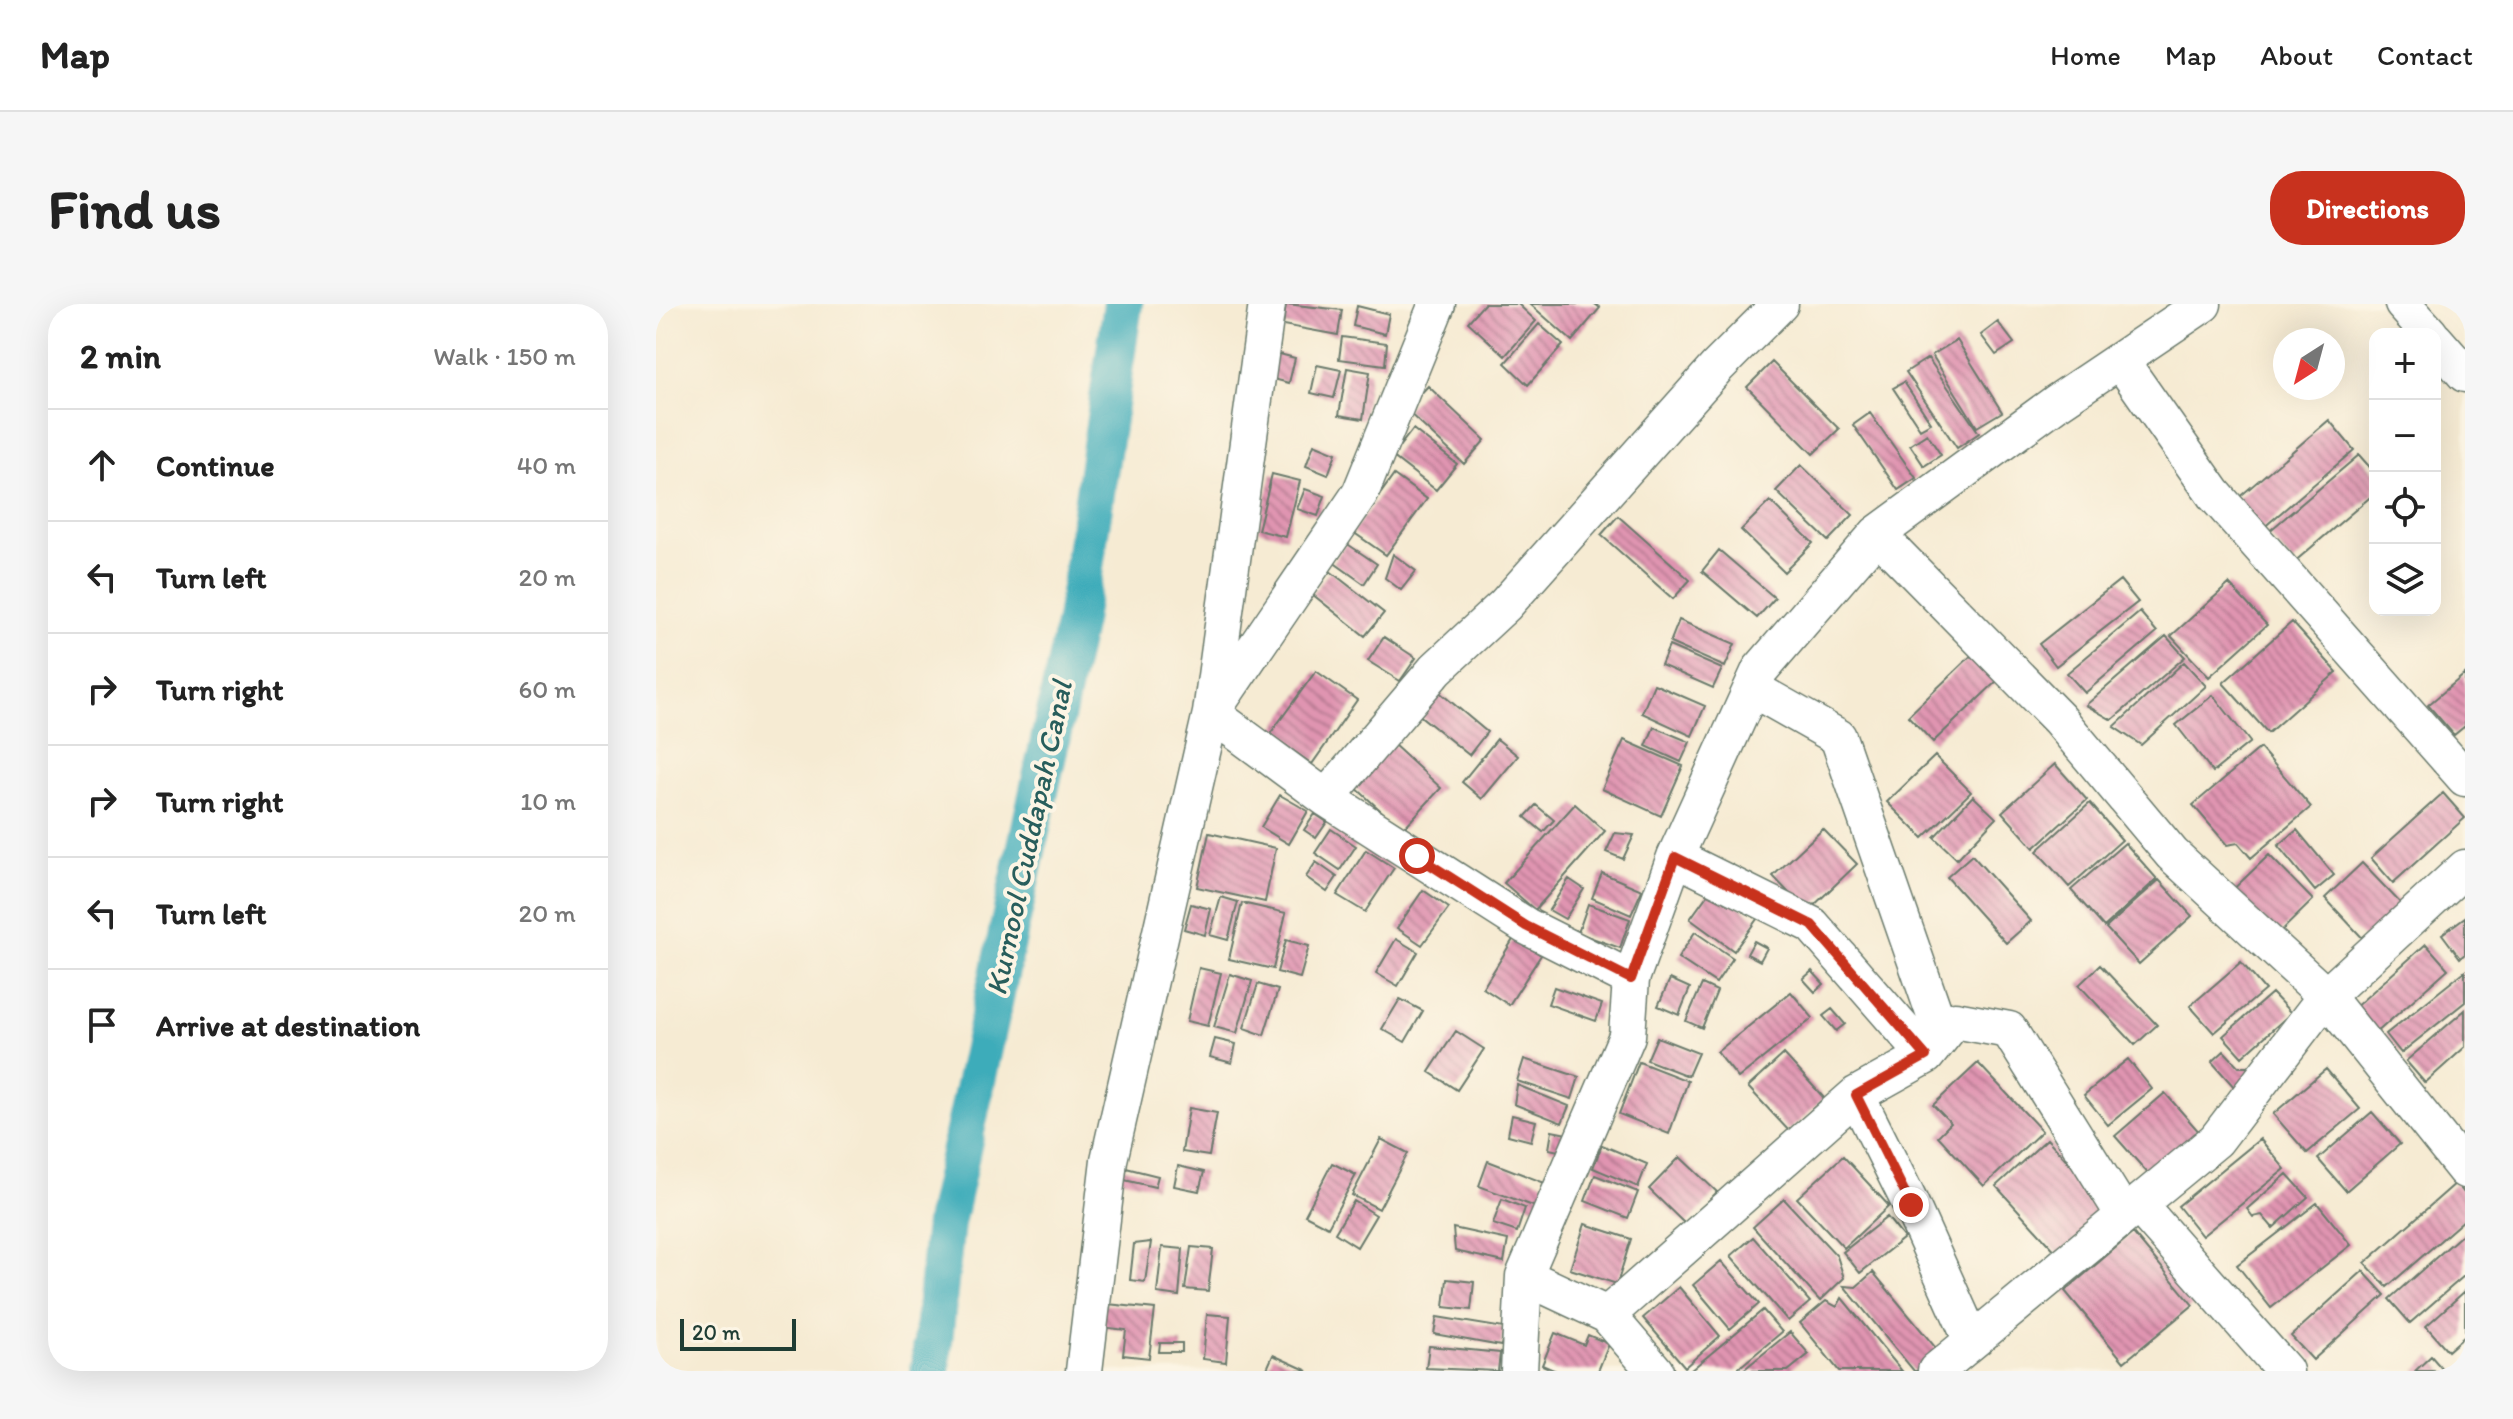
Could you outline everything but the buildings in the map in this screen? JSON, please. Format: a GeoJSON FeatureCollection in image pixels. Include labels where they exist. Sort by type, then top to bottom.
{"type":"FeatureCollection","features":[{"type":"Feature","properties":{"kind":"street"},"geometry":{"type":"LineString","coordinates":[[1084,1371],[1109,1160],[1211,713],[1267,304]]}},
{"type":"Feature","properties":{"kind":"street"},"geometry":{"type":"LineString","coordinates":[[1211,713],[1360,494],[1437,304]]}},
{"type":"Feature","properties":{"kind":"street"},"geometry":{"type":"LineString","coordinates":[[1326,798],[1436,669],[1505,605],[1717,367],[1780,304]]}},
{"type":"Feature","properties":{"kind":"street"},"geometry":{"type":"LineString","coordinates":[[1519,1371],[1524,1276],[1627,1036],[1631,979],[1675,857],[1760,670],[1877,534],[2203,304]]}},
{"type":"Feature","properties":{"kind":"street"},"geometry":{"type":"LineString","coordinates":[[2403,304],[2425,328]]}},
{"type":"Feature","properties":{"kind":"street"},"geometry":{"type":"LineString","coordinates":[[2441,347],[2465,374]]}},
{"type":"Feature","properties":{"kind":"street"},"geometry":{"type":"LineString","coordinates":[[2120,360],[2214,494],[2465,778]]}},
{"type":"Feature","properties":{"kind":"street"},"geometry":{"type":"LineString","coordinates":[[1877,534],[2059,719],[2172,854],[2326,996],[2465,1170]]}},
{"type":"Feature","properties":{"kind":"street"},"geometry":{"type":"LineString","coordinates":[[1753,689],[1838,737],[1934,1044]]}},
{"type":"Feature","properties":{"kind":"street"},"geometry":{"type":"LineString","coordinates":[[1211,713],[1326,798],[1526,926],[1631,979]]}},
{"type":"Feature","properties":{"kind":"street"},"geometry":{"type":"LineString","coordinates":[[1675,857],[1812,925],[1934,1044]]}},
{"type":"Feature","properties":{"kind":"street"},"geometry":{"type":"LineString","coordinates":[[1943,1369],[1972,1341],[2216,1140],[2326,996],[2465,868]]}},
{"type":"Feature","properties":{"kind":"street"},"geometry":{"type":"LineString","coordinates":[[1607,1315],[1856,1095],[1934,1044],[1955,1020],[2009,1030],[2131,1210],[2285,1371]]}},
{"type":"Feature","properties":{"kind":"street"},"geometry":{"type":"LineString","coordinates":[[1856,1095],[1911,1205],[1972,1341]]}},
{"type":"Feature","properties":{"kind":"street"},"geometry":{"type":"LineString","coordinates":[[1524,1276],[1607,1315],[1655,1371]]}},
{"type":"Feature","properties":{"kind":"waterway","name":"Kurnool Cuddapah Canal"},"geometry":{"type":"LineString","coordinates":[[930,1371],[945,1223],[1076,621],[1123,304]]}},
{"type":"Feature","properties":{"kind":"route"},"geometry":{"type":"LineString","coordinates":[[1417,856],[1526,926],[1631,979],[1675,857],[1812,925],[1926,1056],[1856,1095],[1911,1205]]}}]}
